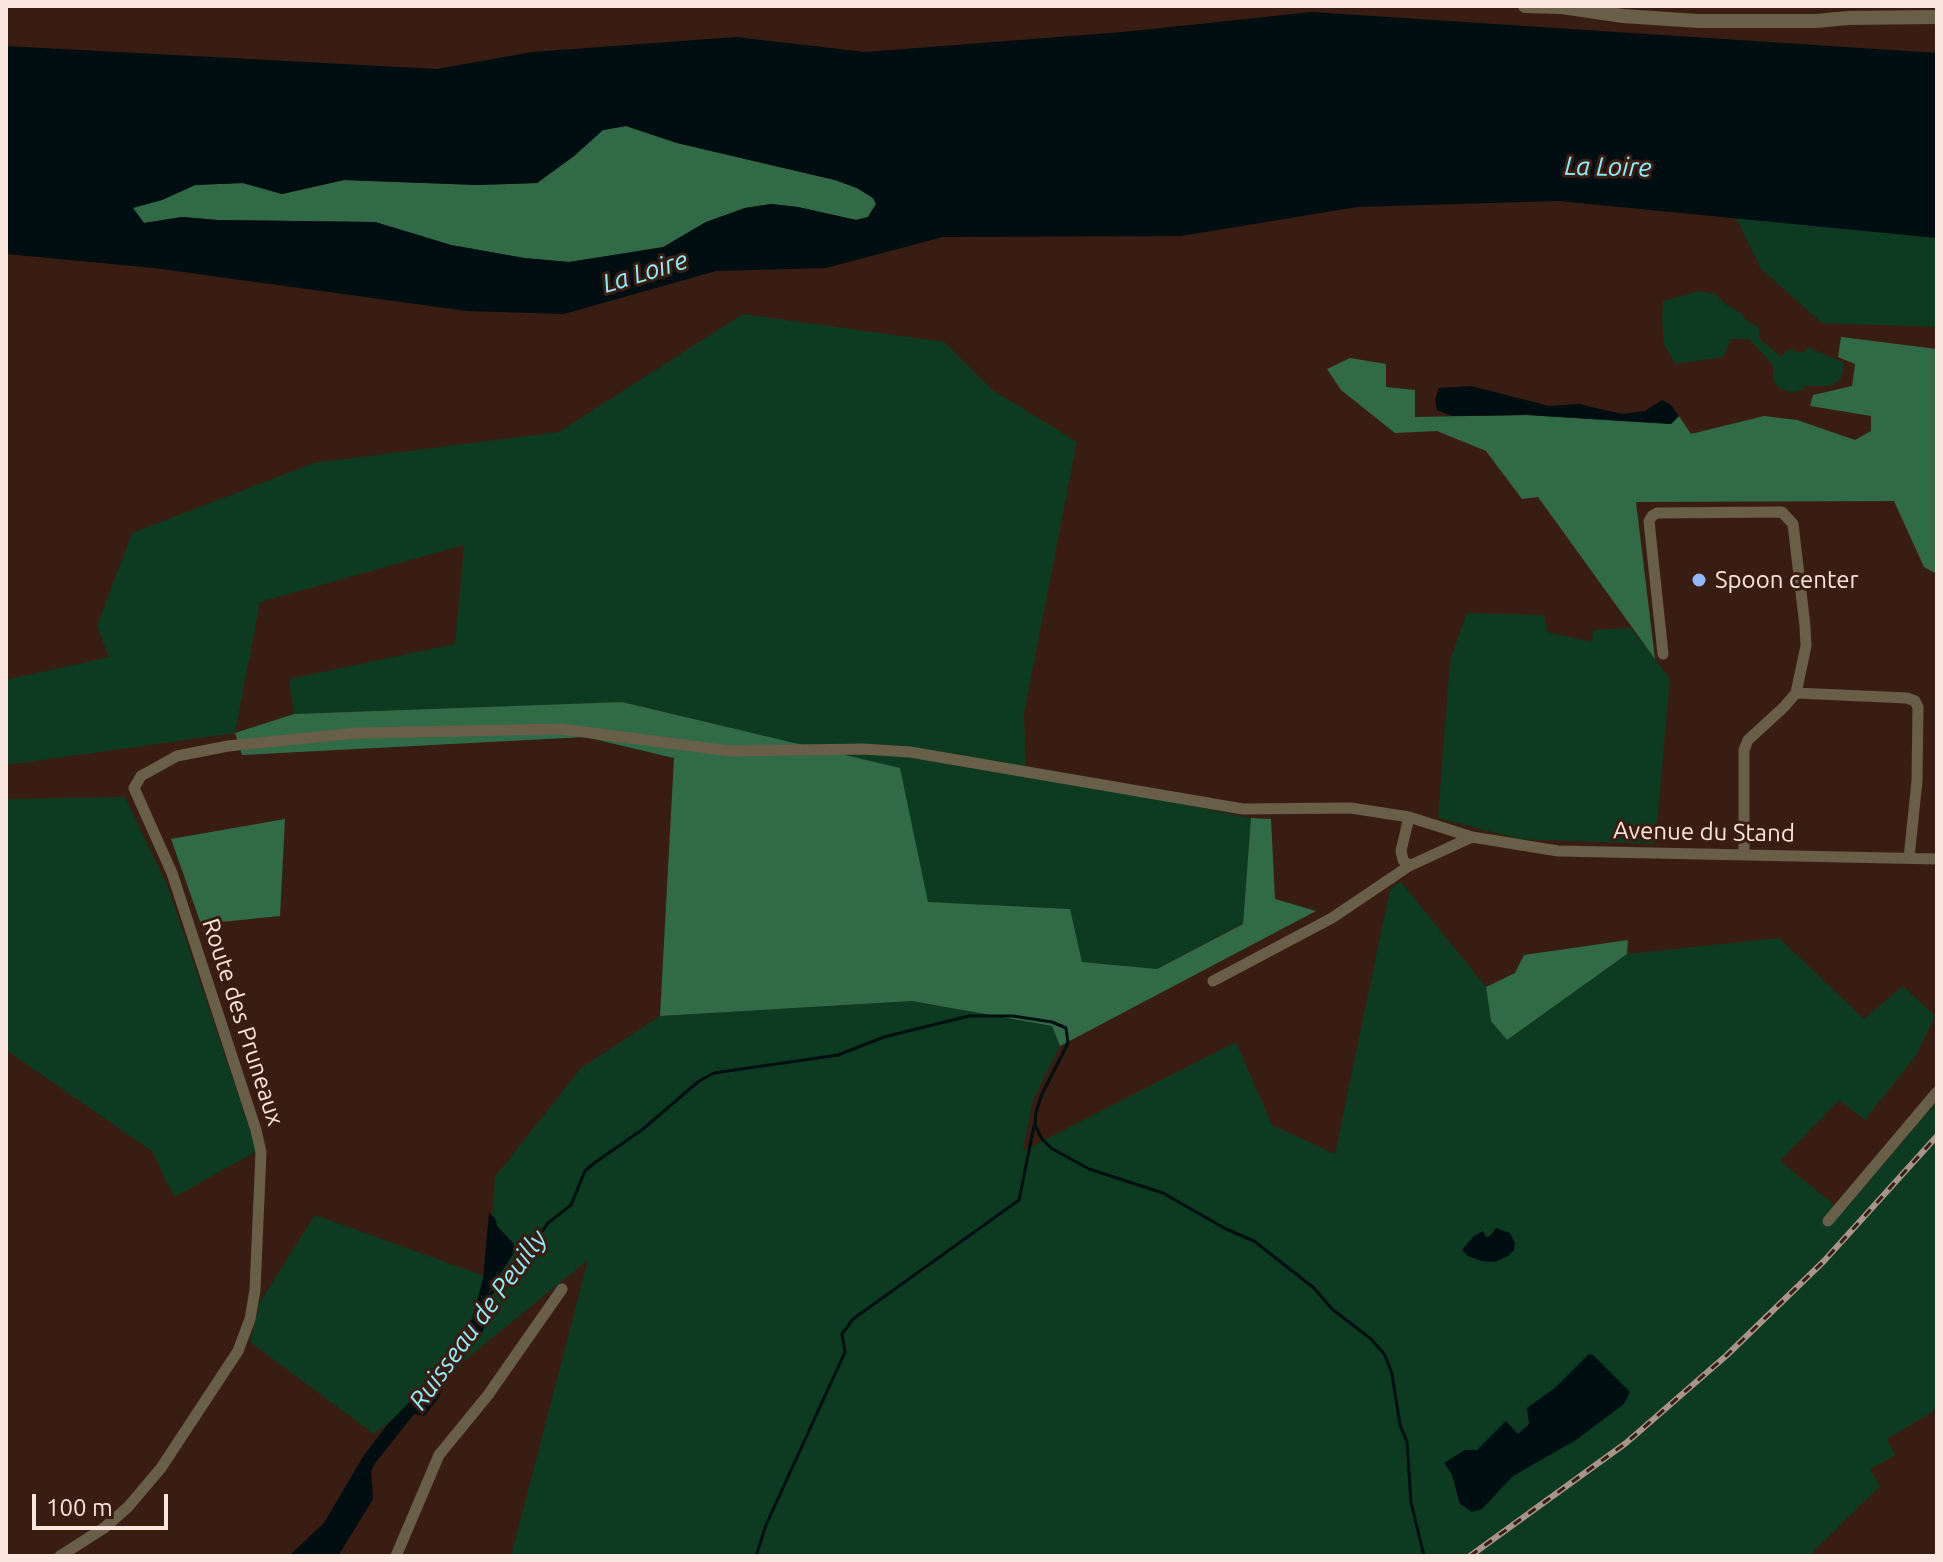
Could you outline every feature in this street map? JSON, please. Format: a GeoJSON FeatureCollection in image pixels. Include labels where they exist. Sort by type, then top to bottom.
{"type":"FeatureCollection","features":[{"type":"Feature","properties":{"kind":"street"},"geometry":{"type":"LineString","coordinates":[[1525,6],[1698,21],[1937,17]]}},
{"type":"Feature","properties":{"kind":"street"},"geometry":{"type":"LineString","coordinates":[[1663,654],[1649,521],[1652,516],[1657,513],[1782,512],[1793,524],[1806,646],[1796,693],[1748,740],[1744,750],[1744,854]]}},
{"type":"Feature","properties":{"kind":"street"},"geometry":{"type":"LineString","coordinates":[[1796,693],[1907,698],[1915,701],[1918,707],[1917,781],[1909,858]]}},
{"type":"Feature","properties":{"kind":"street","name":"Avenue du Stand"},"geometry":{"type":"LineString","coordinates":[[141,776],[177,756],[228,746],[357,733],[561,729],[730,751],[863,749],[910,752],[1243,809],[1351,808],[1409,817],[1472,837],[1558,851],[1937,859]]}},
{"type":"Feature","properties":{"kind":"street","name":"Route des Pruneaux"},"geometry":{"type":"LineString","coordinates":[[60,1556],[104,1528],[161,1468],[238,1351],[250,1319],[255,1290],[261,1152],[172,873],[134,788],[141,776]]}},
{"type":"Feature","properties":{"kind":"street"},"geometry":{"type":"LineString","coordinates":[[1409,817],[1401,851],[1403,860],[1409,866]]}},
{"type":"Feature","properties":{"kind":"street"},"geometry":{"type":"LineString","coordinates":[[1213,981],[1332,918],[1409,866],[1472,837]]}},
{"type":"Feature","properties":{"kind":"street"},"geometry":{"type":"LineString","coordinates":[[1828,1221],[1937,1092]]}},
{"type":"Feature","properties":{"kind":"street"},"geometry":{"type":"LineString","coordinates":[[396,1556],[439,1455],[488,1395],[562,1289]]}},
{"type":"Feature","properties":{"kind":"green space"},"geometry":{"type":"Polygon","coordinates":[[[626,126],[677,143],[835,180],[857,188],[873,198],[876,204],[868,217],[856,220],[771,204],[745,208],[706,222],[663,248],[569,262],[524,258],[451,245],[375,222],[182,217],[144,223],[132,207],[162,200],[195,185],[243,183],[282,194],[344,180],[478,185],[537,183],[603,130],[626,126]]]}},
{"type":"Feature","properties":{"kind":"green space"},"geometry":{"type":"Polygon","coordinates":[[[1736,218],[1937,238],[1937,327],[1822,323],[1761,269],[1736,218]]]}},
{"type":"Feature","properties":{"kind":"green space"},"geometry":{"type":"Polygon","coordinates":[[[1700,291],[1717,295],[1741,313],[1759,328],[1760,339],[1781,357],[1789,349],[1803,353],[1808,347],[1842,362],[1841,378],[1831,386],[1802,386],[1805,388],[1792,393],[1779,388],[1773,379],[1773,365],[1749,339],[1731,339],[1723,357],[1675,364],[1664,344],[1663,301],[1700,291]]]}},
{"type":"Feature","properties":{"kind":"green space"},"geometry":{"type":"Polygon","coordinates":[[[743,314],[944,342],[991,389],[1077,442],[1024,713],[1026,772],[1251,818],[1243,923],[1157,969],[1082,962],[1070,909],[928,902],[899,768],[622,702],[294,714],[289,679],[455,644],[464,545],[260,602],[235,733],[6,765],[6,680],[109,657],[97,626],[132,533],[314,463],[559,432],[743,314]]]}},
{"type":"Feature","properties":{"kind":"green space"},"geometry":{"type":"Polygon","coordinates":[[[1841,337],[1937,349],[1937,574],[1924,567],[1894,501],[1636,502],[1655,659],[1538,497],[1522,499],[1486,451],[1437,431],[1395,433],[1341,390],[1327,369],[1350,358],[1386,364],[1386,387],[1415,390],[1415,417],[1527,415],[1671,424],[1679,416],[1691,434],[1764,416],[1797,420],[1855,440],[1871,431],[1871,416],[1810,406],[1813,395],[1852,386],[1855,364],[1838,357],[1841,337]]]}},
{"type":"Feature","properties":{"kind":"green space"},"geometry":{"type":"Polygon","coordinates":[[[1467,613],[1544,615],[1547,632],[1592,642],[1593,630],[1631,628],[1670,679],[1655,844],[1520,839],[1438,818],[1450,660],[1467,613]]]}},
{"type":"Feature","properties":{"kind":"green space"},"geometry":{"type":"Polygon","coordinates":[[[622,702],[900,768],[928,902],[1070,909],[1082,962],[1157,969],[1243,924],[1251,818],[1271,819],[1275,899],[1316,911],[1060,1046],[1052,1026],[912,1001],[660,1016],[674,758],[585,737],[242,755],[235,733],[294,714],[622,702]]]}},
{"type":"Feature","properties":{"kind":"green space"},"geometry":{"type":"Polygon","coordinates":[[[125,797],[168,887],[257,1151],[174,1197],[152,1151],[6,1050],[6,799],[125,797]]]}},
{"type":"Feature","properties":{"kind":"green space"},"geometry":{"type":"Polygon","coordinates":[[[285,819],[280,916],[201,924],[171,839],[285,819]]]}},
{"type":"Feature","properties":{"kind":"green space"},"geometry":{"type":"Polygon","coordinates":[[[1401,882],[1486,987],[1491,1021],[1507,1040],[1627,954],[1779,938],[1864,1019],[1903,986],[1935,1016],[1917,1054],[1865,1120],[1839,1100],[1780,1161],[1843,1212],[1937,1101],[1937,1409],[1887,1439],[1895,1455],[1870,1469],[1880,1486],[1809,1556],[511,1556],[588,1260],[374,1434],[250,1342],[260,1302],[315,1215],[487,1277],[495,1177],[581,1068],[660,1016],[912,1001],[1052,1026],[1060,1046],[1033,1100],[1023,1151],[1236,1042],[1272,1125],[1335,1154],[1390,889],[1401,882]]]}},
{"type":"Feature","properties":{"kind":"green space"},"geometry":{"type":"Polygon","coordinates":[[[1628,940],[1627,954],[1507,1040],[1491,1021],[1486,987],[1515,973],[1524,955],[1628,940]]]}},
{"type":"Feature","properties":{"kind":"water","name":"La Loire"},"geometry":{"type":"Polygon","coordinates":[[[1312,12],[1937,53],[1937,238],[1558,201],[1357,207],[1181,236],[943,237],[826,268],[716,271],[564,314],[467,311],[154,268],[6,254],[6,46],[437,69],[532,52],[736,37],[865,52],[1123,32],[1312,12]],[[626,126],[603,130],[537,183],[478,185],[344,180],[282,194],[243,183],[195,185],[162,200],[133,208],[144,223],[182,217],[375,222],[451,245],[524,258],[569,262],[663,247],[706,222],[745,208],[771,204],[856,220],[868,217],[876,204],[873,198],[857,188],[835,180],[677,143],[626,126]]]}},
{"type":"Feature","properties":{"kind":"water"},"geometry":{"type":"Polygon","coordinates":[[[1471,386],[1549,406],[1579,404],[1622,414],[1645,411],[1662,400],[1671,405],[1679,416],[1671,424],[1527,415],[1452,416],[1437,410],[1435,399],[1439,388],[1471,386]]]}},
{"type":"Feature","properties":{"kind":"water"},"geometry":{"type":"Polygon","coordinates":[[[489,1213],[513,1243],[515,1251],[489,1292],[487,1321],[483,1331],[470,1347],[455,1355],[438,1399],[424,1416],[414,1414],[376,1462],[371,1471],[373,1499],[338,1556],[289,1556],[324,1523],[364,1455],[388,1424],[439,1372],[472,1319],[483,1279],[489,1213]]]}},
{"type":"Feature","properties":{"kind":"water"},"geometry":{"type":"Polygon","coordinates":[[[1496,1228],[1510,1233],[1515,1243],[1514,1250],[1508,1256],[1495,1262],[1482,1261],[1462,1250],[1474,1236],[1483,1231],[1486,1237],[1490,1236],[1496,1228]]]}},
{"type":"Feature","properties":{"kind":"water"},"geometry":{"type":"Polygon","coordinates":[[[1589,1354],[1630,1392],[1624,1404],[1576,1440],[1513,1476],[1482,1509],[1472,1512],[1460,1504],[1452,1475],[1444,1463],[1465,1450],[1477,1450],[1506,1421],[1518,1434],[1529,1424],[1527,1408],[1556,1387],[1589,1354]]]}},
{"type":"Feature","properties":{"kind":"waterway","name":"Ruisseau de Peuilly"},"geometry":{"type":"LineString","coordinates":[[486,1299],[523,1259],[548,1223],[571,1205],[585,1171],[643,1129],[699,1081],[714,1073],[838,1055],[884,1037],[969,1016],[1013,1016],[1052,1022],[1066,1028],[1068,1043],[1036,1112],[1035,1125],[1042,1139],[1051,1148],[1089,1169],[1163,1193],[1226,1229],[1254,1241],[1314,1288],[1332,1309],[1371,1339],[1385,1355],[1392,1374],[1400,1425],[1407,1442],[1411,1502],[1424,1556]]}},
{"type":"Feature","properties":{"kind":"waterway"},"geometry":{"type":"LineString","coordinates":[[756,1556],[766,1525],[845,1352],[842,1334],[853,1319],[1019,1200],[1034,1126]]}},
{"type":"Feature","properties":{"kind":"railway"},"geometry":{"type":"LineString","coordinates":[[1470,1556],[1626,1443],[1727,1355],[1824,1261],[1937,1136]]}},
{"type":"Feature","properties":{"kind":"place","name":"Spoon center"},"geometry":{"type":"Point","coordinates":[1699,580]}}]}
